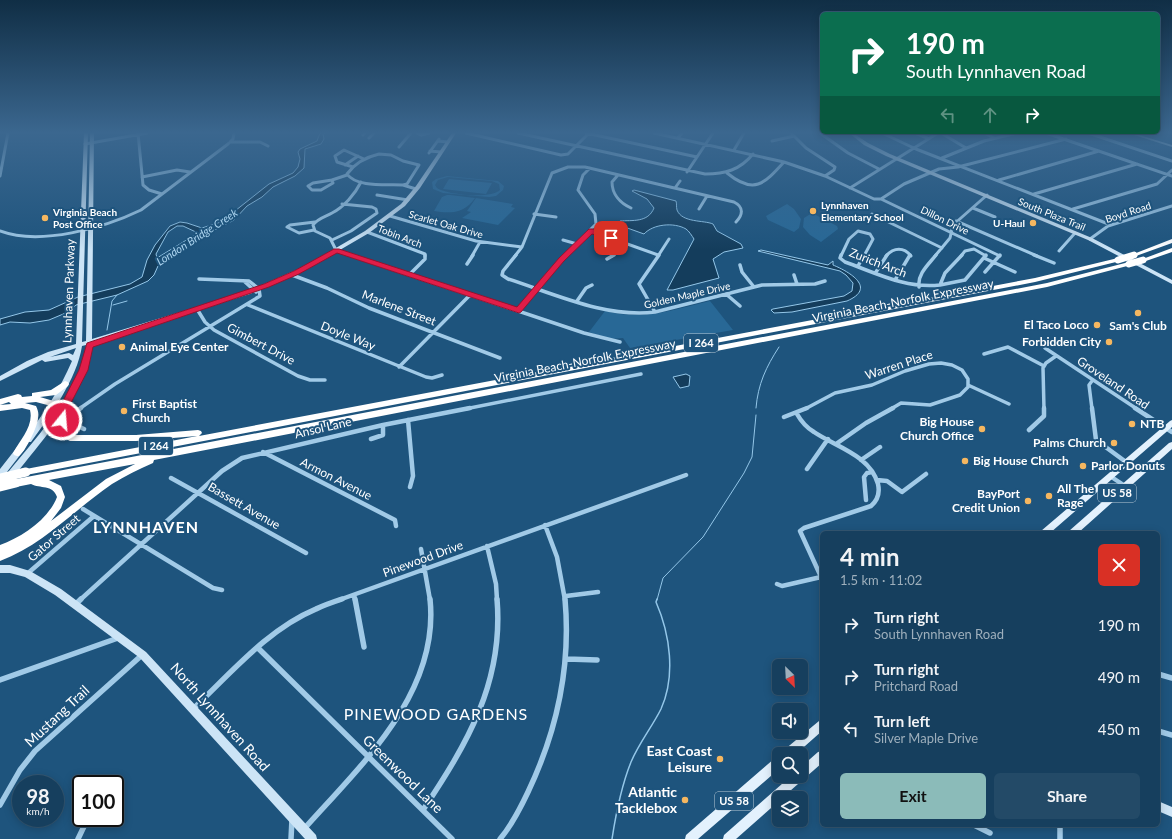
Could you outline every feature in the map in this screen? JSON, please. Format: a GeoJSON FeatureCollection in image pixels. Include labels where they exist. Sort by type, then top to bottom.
{"type":"FeatureCollection","features":[{"type":"Feature","properties":{"kind":"highway","name":"Virginia Beach-Norfolk Expressway"},"geometry":{"type":"LineString","coordinates":[[0,478],[239,430],[1021,283],[1118,260],[1172,241]]}},
{"type":"Feature","properties":{"kind":"highway","name":"Virginia Beach-Norfolk Expressway"},"geometry":{"type":"LineString","coordinates":[[0,487],[184,450],[1047,285],[1129,264],[1143,264],[1172,250]]}},
{"type":"Feature","properties":{"kind":"highway"},"geometry":{"type":"LineString","coordinates":[[0,403],[12,398],[53,393],[65,384]]}},
{"type":"Feature","properties":{"kind":"highway"},"geometry":{"type":"LineString","coordinates":[[0,403],[36,399],[54,404],[57,411],[55,419]]}},
{"type":"Feature","properties":{"kind":"highway"},"geometry":{"type":"LineString","coordinates":[[67,401],[60,429],[66,436],[75,439],[136,438],[239,430]]}},
{"type":"Feature","properties":{"kind":"highway"},"geometry":{"type":"LineString","coordinates":[[0,408],[26,405],[33,408],[35,413],[32,427],[17,453]]}},
{"type":"Feature","properties":{"kind":"highway"},"geometry":{"type":"LineString","coordinates":[[0,557],[30,542],[101,486],[121,473],[184,450]]}},
{"type":"Feature","properties":{"kind":"highway"},"geometry":{"type":"LineString","coordinates":[[0,549],[17,542],[44,522],[55,510],[60,501],[61,493],[53,485],[20,482]]}},
{"type":"Feature","properties":{"kind":"main road","name":"Lynnhaven Parkway"},"geometry":{"type":"LineString","coordinates":[[0,475],[54,404],[65,384],[79,346],[82,294],[85,172]]}},
{"type":"Feature","properties":{"kind":"main road","name":"Lynnhaven Parkway"},"geometry":{"type":"LineString","coordinates":[[0,487],[55,419],[67,401],[83,370],[90,343],[92,172]]}},
{"type":"Feature","properties":{"kind":"main road"},"geometry":{"type":"LineString","coordinates":[[0,379],[29,363],[257,291],[292,275],[367,232],[390,216],[408,200],[427,172]]}},
{"type":"Feature","properties":{"kind":"main road","name":"South Plaza Trail"},"geometry":{"type":"LineString","coordinates":[[931,172],[986,196],[1091,238]]}},
{"type":"Feature","properties":{"kind":"main road","name":"South Plaza Trail"},"geometry":{"type":"LineString","coordinates":[[986,196],[1091,238],[1143,264],[1172,281]]}},
{"type":"Feature","properties":{"kind":"main road"},"geometry":{"type":"LineString","coordinates":[[0,383],[39,362],[79,346]]}},
{"type":"Feature","properties":{"kind":"main road"},"geometry":{"type":"LineString","coordinates":[[39,362],[69,355],[75,360]]}},
{"type":"Feature","properties":{"kind":"main road","name":"US 58"},"geometry":{"type":"LineString","coordinates":[[1046,531],[1126,462],[1169,430],[1172,423]]}},
{"type":"Feature","properties":{"kind":"main road","name":"US 58"},"geometry":{"type":"LineString","coordinates":[[1074,531],[1172,444]]}},
{"type":"Feature","properties":{"kind":"main road","name":"North Lynnhaven Road"},"geometry":{"type":"LineString","coordinates":[[0,569],[10,569],[27,574],[76,604],[143,655],[194,708],[312,839]]}},
{"type":"Feature","properties":{"kind":"main road"},"geometry":{"type":"LineString","coordinates":[[796,747],[820,726]]}},
{"type":"Feature","properties":{"kind":"main road","name":"US 58"},"geometry":{"type":"LineString","coordinates":[[808,768],[820,758]]}},
{"type":"Feature","properties":{"kind":"main road","name":"US 58"},"geometry":{"type":"LineString","coordinates":[[690,839],[772,768]]}},
{"type":"Feature","properties":{"kind":"main road","name":"US 58"},"geometry":{"type":"LineString","coordinates":[[728,839],[791,783]]}},
{"type":"Feature","properties":{"kind":"main road"},"geometry":{"type":"LineString","coordinates":[[1160,807],[1172,812]]}},
{"type":"Feature","properties":{"kind":"street"},"geometry":{"type":"LineString","coordinates":[[142,172],[143,185],[146,189],[162,194]]}},
{"type":"Feature","properties":{"kind":"street"},"geometry":{"type":"LineString","coordinates":[[142,177],[166,172]]}},
{"type":"Feature","properties":{"kind":"street"},"geometry":{"type":"LineString","coordinates":[[0,230],[13,236],[29,237],[56,235],[127,218],[141,210],[190,172]]}},
{"type":"Feature","properties":{"kind":"street"},"geometry":{"type":"LineString","coordinates":[[332,180],[333,183],[331,185],[319,191],[313,191],[308,188],[308,186],[313,183],[332,180],[346,175],[348,172]]}},
{"type":"Feature","properties":{"kind":"street"},"geometry":{"type":"LineString","coordinates":[[403,186],[416,172]]}},
{"type":"Feature","properties":{"kind":"street","name":"Golden Maple Drive"},"geometry":{"type":"LineString","coordinates":[[553,172],[534,214],[522,247],[503,271],[502,275],[508,279],[577,301],[622,313],[642,314],[754,287],[819,283],[825,281]]}},
{"type":"Feature","properties":{"kind":"street"},"geometry":{"type":"LineString","coordinates":[[519,310],[561,259],[591,231],[596,224],[596,217],[581,198],[578,190],[582,178],[587,172]]}},
{"type":"Feature","properties":{"kind":"street","name":"Golden Maple Drive"},"geometry":{"type":"LineString","coordinates":[[607,172],[740,205],[742,210],[740,218],[736,222]]}},
{"type":"Feature","properties":{"kind":"street"},"geometry":{"type":"LineString","coordinates":[[688,172],[704,174],[727,173],[740,185],[754,186],[768,179],[774,172]]}},
{"type":"Feature","properties":{"kind":"street","name":"Dillon Drive"},"geometry":{"type":"LineString","coordinates":[[814,172],[874,199],[881,199],[1001,255],[994,263]]}},
{"type":"Feature","properties":{"kind":"street"},"geometry":{"type":"LineString","coordinates":[[825,176],[831,172]]}},
{"type":"Feature","properties":{"kind":"street"},"geometry":{"type":"LineString","coordinates":[[850,188],[874,172]]}},
{"type":"Feature","properties":{"kind":"street"},"geometry":{"type":"LineString","coordinates":[[881,199],[904,184],[931,172]]}},
{"type":"Feature","properties":{"kind":"street"},"geometry":{"type":"LineString","coordinates":[[979,172],[1111,225]]}},
{"type":"Feature","properties":{"kind":"street"},"geometry":{"type":"LineString","coordinates":[[999,180],[1027,172]]}},
{"type":"Feature","properties":{"kind":"street"},"geometry":{"type":"LineString","coordinates":[[1034,194],[1108,172]]}},
{"type":"Feature","properties":{"kind":"street"},"geometry":{"type":"LineString","coordinates":[[1160,172],[1172,176]]}},
{"type":"Feature","properties":{"kind":"street"},"geometry":{"type":"LineString","coordinates":[[1072,209],[1157,184],[1170,172]]}},
{"type":"Feature","properties":{"kind":"street"},"geometry":{"type":"LineString","coordinates":[[346,175],[361,182],[374,182],[416,189]]}},
{"type":"Feature","properties":{"kind":"street"},"geometry":{"type":"LineString","coordinates":[[618,175],[612,182],[612,188],[619,199],[631,208]]}},
{"type":"Feature","properties":{"kind":"street"},"geometry":{"type":"LineString","coordinates":[[675,188],[680,181]]}},
{"type":"Feature","properties":{"kind":"street"},"geometry":{"type":"LineString","coordinates":[[361,182],[357,190],[335,210],[315,222],[292,224],[286,227],[300,233],[314,230],[332,240],[336,250],[584,333],[620,342]]}},
{"type":"Feature","properties":{"kind":"street"},"geometry":{"type":"LineString","coordinates":[[376,195],[408,200]]}},
{"type":"Feature","properties":{"kind":"street"},"geometry":{"type":"LineString","coordinates":[[699,209],[707,196]]}},
{"type":"Feature","properties":{"kind":"street"},"geometry":{"type":"LineString","coordinates":[[940,285],[946,273],[965,250],[974,249],[986,254],[984,258],[965,280],[940,285],[919,287],[918,281],[922,272],[950,238],[951,226],[986,196]]}},
{"type":"Feature","properties":{"kind":"street"},"geometry":{"type":"LineString","coordinates":[[332,240],[351,231],[377,213],[374,208],[342,204]]}},
{"type":"Feature","properties":{"kind":"street","name":"Boyd Road"},"geometry":{"type":"LineString","coordinates":[[1091,238],[1111,225],[1172,206]]}},
{"type":"Feature","properties":{"kind":"street"},"geometry":{"type":"LineString","coordinates":[[973,208],[995,217]]}},
{"type":"Feature","properties":{"kind":"street"},"geometry":{"type":"LineString","coordinates":[[534,214],[556,217]]}},
{"type":"Feature","properties":{"kind":"street"},"geometry":{"type":"LineString","coordinates":[[872,214],[942,248]]}},
{"type":"Feature","properties":{"kind":"street","name":"Scarlet Oak Drive"},"geometry":{"type":"LineString","coordinates":[[390,216],[480,242],[522,247]]}},
{"type":"Feature","properties":{"kind":"street"},"geometry":{"type":"LineString","coordinates":[[956,221],[1054,263]]}},
{"type":"Feature","properties":{"kind":"street"},"geometry":{"type":"LineString","coordinates":[[314,230],[313,226],[315,222]]}},
{"type":"Feature","properties":{"kind":"street"},"geometry":{"type":"LineString","coordinates":[[591,231],[658,255]]}},
{"type":"Feature","properties":{"kind":"street","name":"Zurich Arch"},"geometry":{"type":"LineString","coordinates":[[858,266],[873,239],[870,234],[858,231],[848,242],[840,258],[844,262],[919,287]]}},
{"type":"Feature","properties":{"kind":"street","name":"Tobin Arch"},"geometry":{"type":"LineString","coordinates":[[367,232],[425,254],[424,259],[410,274]]}},
{"type":"Feature","properties":{"kind":"street"},"geometry":{"type":"LineString","coordinates":[[1058,251],[1075,232]]}},
{"type":"Feature","properties":{"kind":"street"},"geometry":{"type":"LineString","coordinates":[[655,312],[639,284],[669,239]]}},
{"type":"Feature","properties":{"kind":"street"},"geometry":{"type":"LineString","coordinates":[[563,240],[577,244]]}},
{"type":"Feature","properties":{"kind":"street"},"geometry":{"type":"LineString","coordinates":[[466,264],[480,242]]}},
{"type":"Feature","properties":{"kind":"street"},"geometry":{"type":"LineString","coordinates":[[607,259],[616,254],[626,244]]}},
{"type":"Feature","properties":{"kind":"street"},"geometry":{"type":"LineString","coordinates":[[876,272],[886,254],[894,248],[907,252],[911,255],[895,280]]}},
{"type":"Feature","properties":{"kind":"street"},"geometry":{"type":"LineString","coordinates":[[984,258],[1015,272]]}},
{"type":"Feature","properties":{"kind":"street"},"geometry":{"type":"LineString","coordinates":[[985,272],[994,263]]}},
{"type":"Feature","properties":{"kind":"street"},"geometry":{"type":"LineString","coordinates":[[740,265],[742,272],[754,287]]}},
{"type":"Feature","properties":{"kind":"street","name":"Marlene Street"},"geometry":{"type":"LineString","coordinates":[[292,275],[327,288],[368,308],[500,358]]}},
{"type":"Feature","properties":{"kind":"street"},"geometry":{"type":"LineString","coordinates":[[794,275],[797,284]]}},
{"type":"Feature","properties":{"kind":"street"},"geometry":{"type":"LineString","coordinates":[[84,429],[68,420],[72,414],[83,405],[114,384],[210,328],[259,297],[257,291],[245,282],[216,278],[199,279]]}},
{"type":"Feature","properties":{"kind":"street"},"geometry":{"type":"LineString","coordinates":[[577,301],[586,288],[592,285]]}},
{"type":"Feature","properties":{"kind":"street"},"geometry":{"type":"LineString","coordinates":[[726,294],[740,306]]}},
{"type":"Feature","properties":{"kind":"street"},"geometry":{"type":"LineString","coordinates":[[399,367],[470,295]]}},
{"type":"Feature","properties":{"kind":"street","name":"Doyle Way"},"geometry":{"type":"LineString","coordinates":[[248,305],[428,378],[442,375]]}},
{"type":"Feature","properties":{"kind":"street","name":"Gimbert Drive"},"geometry":{"type":"LineString","coordinates":[[197,309],[210,328],[298,376],[310,380],[325,380]]}},
{"type":"Feature","properties":{"kind":"street"},"geometry":{"type":"LineString","coordinates":[[984,354],[1008,347],[1044,366]]}},
{"type":"Feature","properties":{"kind":"street","name":"Groveland Road"},"geometry":{"type":"LineString","coordinates":[[1044,348],[1092,381],[1169,430]]}},
{"type":"Feature","properties":{"kind":"street"},"geometry":{"type":"LineString","coordinates":[[1044,366],[1056,356]]}},
{"type":"Feature","properties":{"kind":"street","name":"Warren Place"},"geometry":{"type":"LineString","coordinates":[[784,417],[797,414],[835,393],[871,385],[934,363],[948,363],[960,368],[967,376],[968,386]]}},
{"type":"Feature","properties":{"kind":"street"},"geometry":{"type":"LineString","coordinates":[[1029,430],[1044,416],[1044,366]]}},
{"type":"Feature","properties":{"kind":"street","name":"Ansol Lane"},"geometry":{"type":"LineString","coordinates":[[76,604],[232,463],[247,456],[383,425],[641,374]]}},
{"type":"Feature","properties":{"kind":"street"},"geometry":{"type":"LineString","coordinates":[[1092,381],[1089,385],[1096,440],[1126,462]]}},
{"type":"Feature","properties":{"kind":"street"},"geometry":{"type":"LineString","coordinates":[[836,444],[866,423],[901,402],[934,405],[962,394],[968,386],[1009,404]]}},
{"type":"Feature","properties":{"kind":"street"},"geometry":{"type":"LineString","coordinates":[[797,414],[808,429],[828,439],[861,460],[877,480],[879,494],[875,503],[871,506],[802,529],[801,536],[820,576]]}},
{"type":"Feature","properties":{"kind":"street"},"geometry":{"type":"LineString","coordinates":[[408,420],[413,476],[410,487]]}},
{"type":"Feature","properties":{"kind":"street"},"geometry":{"type":"LineString","coordinates":[[371,438],[383,435],[383,425]]}},
{"type":"Feature","properties":{"kind":"street"},"geometry":{"type":"LineString","coordinates":[[807,469],[828,439]]}},
{"type":"Feature","properties":{"kind":"street"},"geometry":{"type":"LineString","coordinates":[[861,460],[880,447]]}},
{"type":"Feature","properties":{"kind":"street","name":"Armon Avenue"},"geometry":{"type":"LineString","coordinates":[[263,452],[396,520],[396,526]]}},
{"type":"Feature","properties":{"kind":"street"},"geometry":{"type":"LineString","coordinates":[[866,500],[864,477],[868,473],[872,472]]}},
{"type":"Feature","properties":{"kind":"street","name":"Pinewood Drive"},"geometry":{"type":"LineString","coordinates":[[194,708],[258,648],[283,627],[303,615],[686,474]]}},
{"type":"Feature","properties":{"kind":"street"},"geometry":{"type":"LineString","coordinates":[[877,480],[887,481],[902,492],[926,474]]}},
{"type":"Feature","properties":{"kind":"street"},"geometry":{"type":"LineString","coordinates":[[1110,476],[1125,486]]}},
{"type":"Feature","properties":{"kind":"street","name":"Bassett Avenue"},"geometry":{"type":"LineString","coordinates":[[171,478],[199,492],[306,554]]}},
{"type":"Feature","properties":{"kind":"street"},"geometry":{"type":"LineString","coordinates":[[83,509],[213,588],[222,590]]}},
{"type":"Feature","properties":{"kind":"street","name":"Gator Street"},"geometry":{"type":"LineString","coordinates":[[27,574],[94,516]]}},
{"type":"Feature","properties":{"kind":"street"},"geometry":{"type":"LineString","coordinates":[[500,839],[525,798],[544,755],[559,705],[567,659],[568,637],[566,596],[556,552],[545,525]]}},
{"type":"Feature","properties":{"kind":"street"},"geometry":{"type":"LineString","coordinates":[[423,810],[451,769],[471,735],[486,697],[493,674],[499,636],[499,603],[497,584],[487,546]]}},
{"type":"Feature","properties":{"kind":"street"},"geometry":{"type":"LineString","coordinates":[[303,829],[382,740],[403,708],[422,667],[431,623],[430,594],[421,549]]}},
{"type":"Feature","properties":{"kind":"street"},"geometry":{"type":"LineString","coordinates":[[777,584],[782,586],[820,578]]}},
{"type":"Feature","properties":{"kind":"street"},"geometry":{"type":"LineString","coordinates":[[566,596],[598,592]]}},
{"type":"Feature","properties":{"kind":"street"},"geometry":{"type":"LineString","coordinates":[[354,595],[364,647]]}},
{"type":"Feature","properties":{"kind":"street"},"geometry":{"type":"LineString","coordinates":[[0,680],[120,637]]}},
{"type":"Feature","properties":{"kind":"street","name":"Greenwood Lane"},"geometry":{"type":"LineString","coordinates":[[258,648],[367,757],[452,839]]}},
{"type":"Feature","properties":{"kind":"street","name":"Mustang Trail"},"geometry":{"type":"LineString","coordinates":[[0,805],[20,770],[35,751],[143,655]]}},
{"type":"Feature","properties":{"kind":"street"},"geometry":{"type":"LineString","coordinates":[[567,659],[597,660]]}},
{"type":"Feature","properties":{"kind":"street"},"geometry":{"type":"LineString","coordinates":[[1160,675],[1172,678]]}},
{"type":"Feature","properties":{"kind":"street"},"geometry":{"type":"LineString","coordinates":[[1160,732],[1172,735]]}},
{"type":"Feature","properties":{"kind":"street"},"geometry":{"type":"LineString","coordinates":[[291,839],[292,817]]}},
{"type":"Feature","properties":{"kind":"street"},"geometry":{"type":"LineString","coordinates":[[78,839],[84,827]]}},
{"type":"Feature","properties":{"kind":"street"},"geometry":{"type":"LineString","coordinates":[[978,827],[990,833]]}},
{"type":"Feature","properties":{"kind":"street"},"geometry":{"type":"LineString","coordinates":[[1060,827],[1060,839]]}},
{"type":"Feature","properties":{"kind":"shaded area"},"geometry":{"type":"Polygon","coordinates":[[[447,176],[498,181],[504,186],[503,190],[496,196],[489,197],[443,193],[433,189],[432,182],[436,179],[447,176]],[[448,177],[438,180],[435,185],[437,188],[450,193],[479,195],[495,193],[500,190],[499,184],[492,181],[448,177]]]}},
{"type":"Feature","properties":{"kind":"shaded area"},"geometry":{"type":"Polygon","coordinates":[[[449,179],[492,183],[486,194],[443,189],[449,179]]]}},
{"type":"Feature","properties":{"kind":"shaded area"},"geometry":{"type":"Polygon","coordinates":[[[447,195],[475,198],[467,207],[457,211],[434,211],[442,197],[447,195]]]}},
{"type":"Feature","properties":{"kind":"shaded area"},"geometry":{"type":"Polygon","coordinates":[[[476,198],[513,204],[511,207],[515,208],[498,225],[462,218],[471,212],[467,211],[476,198]]]}},
{"type":"Feature","properties":{"kind":"shaded area"},"geometry":{"type":"Polygon","coordinates":[[[787,204],[794,209],[801,219],[799,228],[794,232],[768,220],[766,216],[787,204]]]}},
{"type":"Feature","properties":{"kind":"shaded area"},"geometry":{"type":"Polygon","coordinates":[[[812,213],[837,226],[838,229],[821,242],[810,235],[803,227],[804,218],[812,213]]]}},
{"type":"Feature","properties":{"kind":"shaded area"},"geometry":{"type":"Polygon","coordinates":[[[710,301],[733,330],[630,348],[623,338],[609,339],[589,332],[605,311],[619,314],[645,315],[670,311],[710,301]]]}},
{"type":"Feature","properties":{"kind":"water","name":"London Bridge Creek"},"geometry":{"type":"Polygon","coordinates":[[[299,172],[295,176],[273,187],[262,197],[247,206],[234,220],[195,240],[166,260],[158,266],[154,275],[148,281],[117,295],[76,305],[68,312],[49,320],[30,323],[10,322],[0,325],[0,319],[25,312],[49,310],[78,297],[130,284],[142,277],[147,260],[155,245],[170,226],[180,222],[202,228],[221,222],[269,184],[293,173],[299,172]],[[177,226],[168,232],[156,254],[157,258],[198,233],[183,226],[177,226]]]}},
{"type":"Feature","properties":{"kind":"water"},"geometry":{"type":"Polygon","coordinates":[[[634,190],[676,201],[677,210],[683,217],[713,224],[717,231],[741,244],[743,248],[724,252],[713,259],[719,278],[673,290],[667,290],[694,239],[686,229],[676,225],[658,226],[644,234],[619,225],[620,221],[639,220],[644,218],[651,213],[654,208],[647,199],[632,191],[634,190]]]}},
{"type":"Feature","properties":{"kind":"water"},"geometry":{"type":"Polygon","coordinates":[[[761,250],[828,265],[833,261],[833,265],[847,272],[858,281],[860,291],[856,296],[847,301],[792,312],[774,313],[771,310],[844,296],[852,291],[853,283],[840,271],[758,251],[761,250]]]}},
{"type":"Feature","properties":{"kind":"water"},"geometry":{"type":"Polygon","coordinates":[[[686,374],[690,376],[689,386],[680,388],[673,377],[686,374]]]}},
{"type":"Feature","properties":{"kind":"waterway"},"geometry":{"type":"LineString","coordinates":[[107,330],[112,301],[117,295]]}},
{"type":"Feature","properties":{"kind":"waterway"},"geometry":{"type":"LineString","coordinates":[[113,305],[127,301]]}},
{"type":"Feature","properties":{"kind":"waterway"},"geometry":{"type":"LineString","coordinates":[[756,408],[763,376],[779,347]]}},
{"type":"Feature","properties":{"kind":"waterway"},"geometry":{"type":"LineString","coordinates":[[657,600],[663,578],[703,537],[744,473],[752,457],[756,415]]}},
{"type":"Feature","properties":{"kind":"waterway"},"geometry":{"type":"LineString","coordinates":[[612,839],[619,800],[627,771],[638,748],[661,709],[669,683],[670,669],[668,641],[661,614],[656,602],[657,599]]}},
{"type":"Feature","properties":{"kind":"place","name":"Lynnhaven Elementary School"},"geometry":{"type":"Point","coordinates":[813,211]}},
{"type":"Feature","properties":{"kind":"place","name":"Virginia Beach Post Office"},"geometry":{"type":"Point","coordinates":[45,218]}},
{"type":"Feature","properties":{"kind":"place","name":"U-Haul"},"geometry":{"type":"Point","coordinates":[1033,223]}},
{"type":"Feature","properties":{"kind":"place","name":"Sam's Club"},"geometry":{"type":"Point","coordinates":[1138,313]}},
{"type":"Feature","properties":{"kind":"place","name":"El Taco Loco"},"geometry":{"type":"Point","coordinates":[1097,325]}},
{"type":"Feature","properties":{"kind":"place","name":"Forbidden City"},"geometry":{"type":"Point","coordinates":[1109,342]}},
{"type":"Feature","properties":{"kind":"place","name":"Animal Eye Center"},"geometry":{"type":"Point","coordinates":[122,347]}},
{"type":"Feature","properties":{"kind":"place","name":"First Baptist Church"},"geometry":{"type":"Point","coordinates":[124,411]}},
{"type":"Feature","properties":{"kind":"place","name":"NTB"},"geometry":{"type":"Point","coordinates":[1132,424]}},
{"type":"Feature","properties":{"kind":"place","name":"Big House Church Office"},"geometry":{"type":"Point","coordinates":[982,429]}},
{"type":"Feature","properties":{"kind":"place","name":"Palms Church"},"geometry":{"type":"Point","coordinates":[1114,443]}},
{"type":"Feature","properties":{"kind":"place","name":"Big House Church"},"geometry":{"type":"Point","coordinates":[965,461]}},
{"type":"Feature","properties":{"kind":"place","name":"Parlor Donuts"},"geometry":{"type":"Point","coordinates":[1083,466]}},
{"type":"Feature","properties":{"kind":"place","name":"All The Rage"},"geometry":{"type":"Point","coordinates":[1049,496]}},
{"type":"Feature","properties":{"kind":"place","name":"BayPort Credit Union"},"geometry":{"type":"Point","coordinates":[1028,501]}},
{"type":"Feature","properties":{"kind":"place","name":"East Coast Leisure"},"geometry":{"type":"Point","coordinates":[720,759]}},
{"type":"Feature","properties":{"kind":"place","name":"Atlantic Tacklebox"},"geometry":{"type":"Point","coordinates":[685,800]}},
{"type":"Feature","properties":{"kind":"district","name":"LYNNHAVEN"},"geometry":{"type":"Point","coordinates":[146,527]}},
{"type":"Feature","properties":{"kind":"district","name":"PINEWOOD GARDENS"},"geometry":{"type":"Point","coordinates":[436,714]}},
{"type":"Feature","properties":{"kind":"route"},"geometry":{"type":"LineString","coordinates":[[62,420],[67,401],[83,370],[90,345],[267,286],[297,273],[336,250],[519,310],[561,259],[591,231],[611,238]]}}]}
